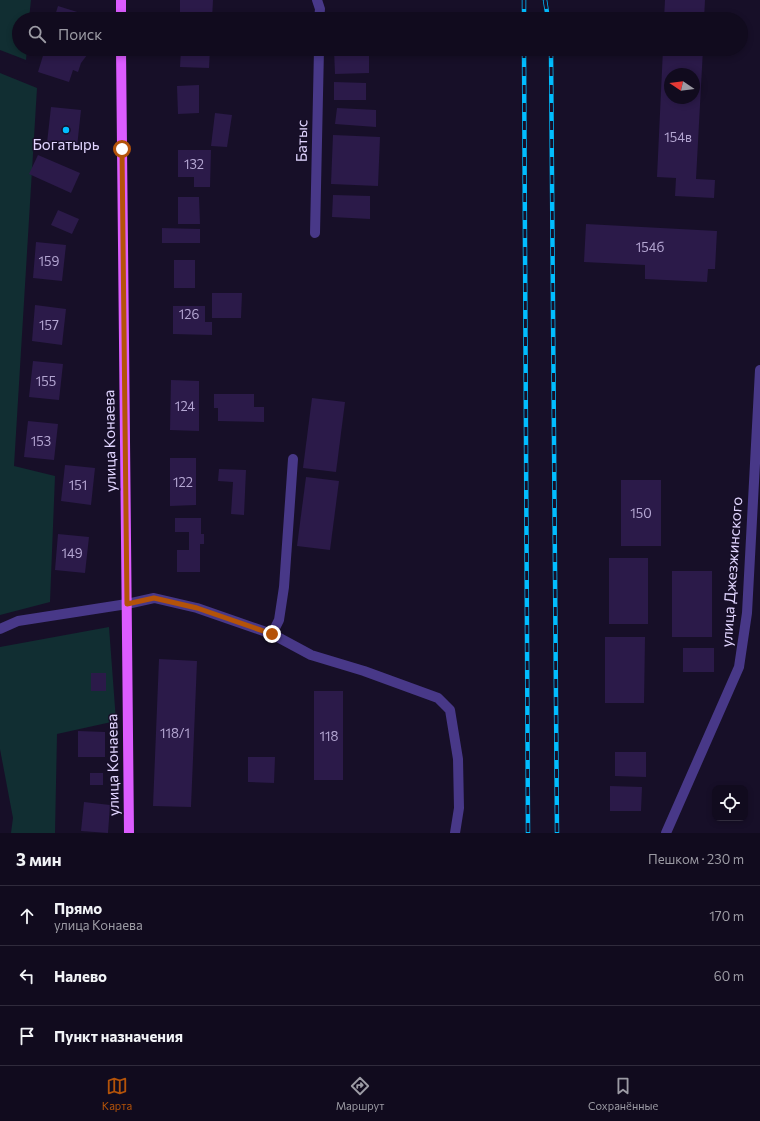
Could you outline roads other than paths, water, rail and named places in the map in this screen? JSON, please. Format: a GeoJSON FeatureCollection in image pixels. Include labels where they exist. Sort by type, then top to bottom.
{"type":"FeatureCollection","features":[{"type":"Feature","properties":{"kind":"main road"},"geometry":{"type":"LineString","coordinates":[[121,0],[121,12]]}},
{"type":"Feature","properties":{"kind":"main road","name":"улица Конаева"},"geometry":{"type":"LineString","coordinates":[[121,56],[129,833]]}},
{"type":"Feature","properties":{"kind":"street"},"geometry":{"type":"LineString","coordinates":[[317,0],[320,12]]}},
{"type":"Feature","properties":{"kind":"street","name":"Батыс"},"geometry":{"type":"LineString","coordinates":[[315,233],[319,56]]}},
{"type":"Feature","properties":{"kind":"street","name":"улица Джезжинского"},"geometry":{"type":"LineString","coordinates":[[666,833],[739,667],[747,613],[760,370]]}},
{"type":"Feature","properties":{"kind":"street"},"geometry":{"type":"LineString","coordinates":[[272,634],[279,620],[284,587],[293,458]]}},
{"type":"Feature","properties":{"kind":"street"},"geometry":{"type":"LineString","coordinates":[[0,629],[18,621],[127,604],[154,598],[197,608],[272,634],[311,655],[364,671],[438,698],[450,710],[458,759],[459,808],[455,833]]}},
{"type":"Feature","properties":{"kind":"railway"},"geometry":{"type":"LineString","coordinates":[[524,0],[524,12]]}},
{"type":"Feature","properties":{"kind":"railway"},"geometry":{"type":"LineString","coordinates":[[545,0],[547,12]]}},
{"type":"Feature","properties":{"kind":"railway"},"geometry":{"type":"LineString","coordinates":[[524,56],[528,833]]}},
{"type":"Feature","properties":{"kind":"railway"},"geometry":{"type":"LineString","coordinates":[[551,56],[557,833]]}},
{"type":"Feature","properties":{"kind":"place","name":"Богатырь"},"geometry":{"type":"Point","coordinates":[66,130]}}]}
